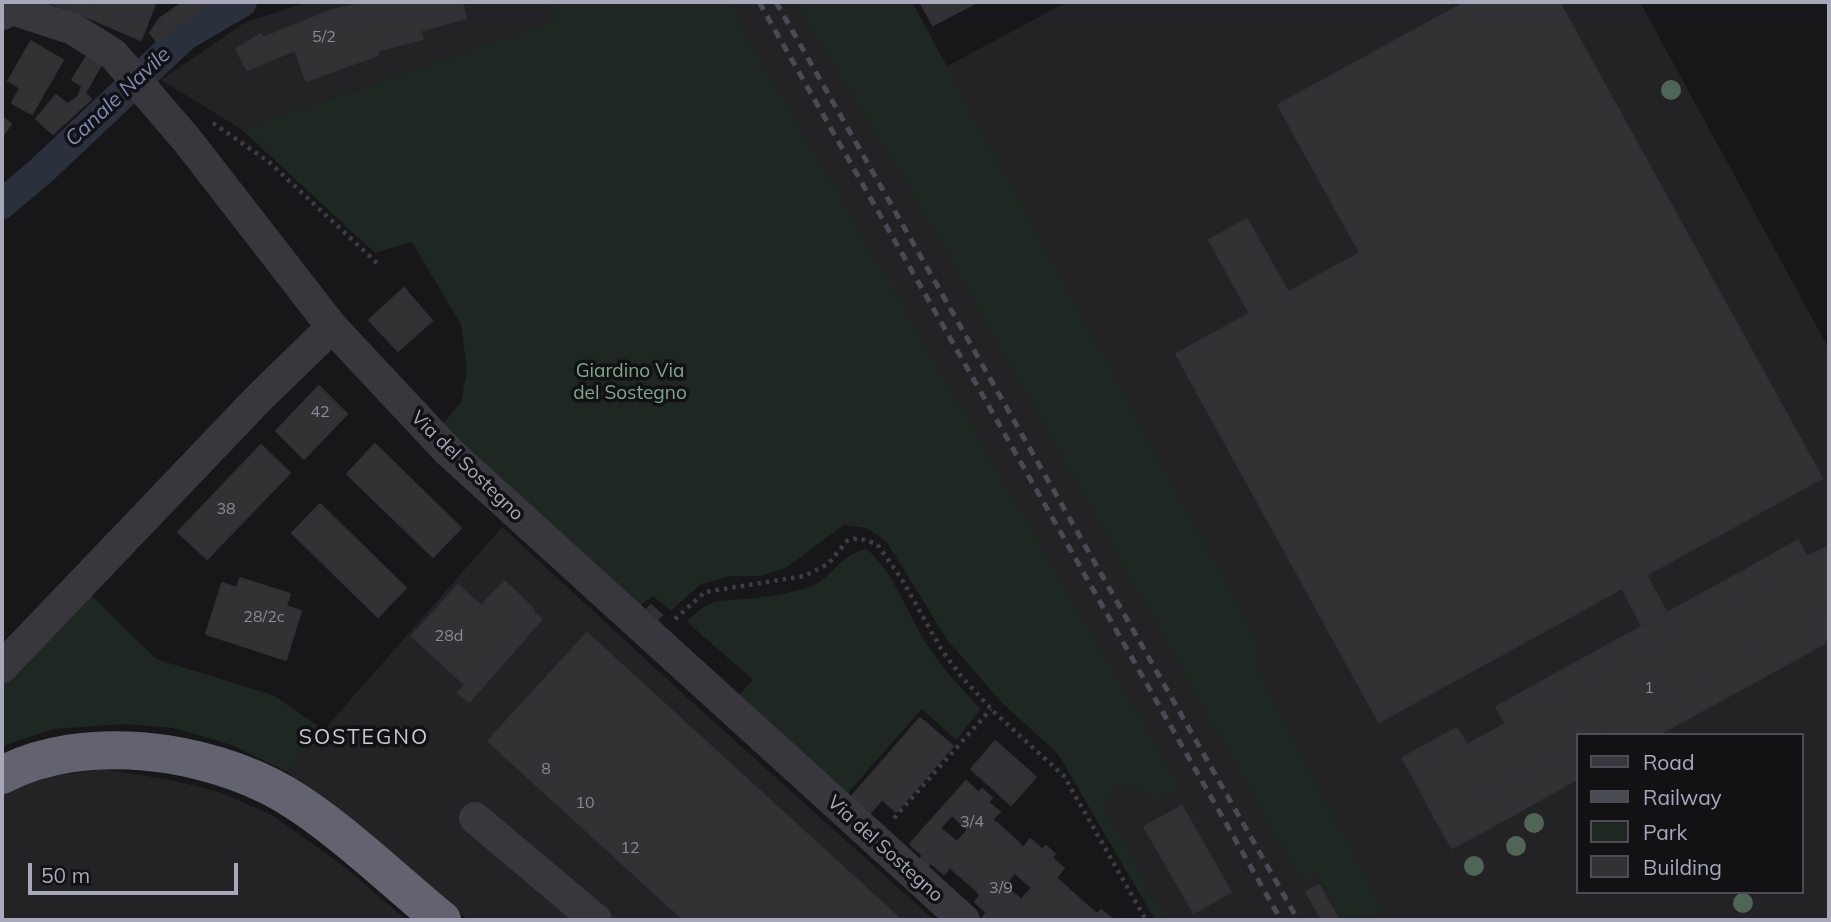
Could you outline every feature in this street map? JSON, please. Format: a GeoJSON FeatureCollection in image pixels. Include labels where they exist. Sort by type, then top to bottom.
{"type":"FeatureCollection","features":[{"type":"Feature","properties":{"kind":"highway"},"geometry":{"type":"LineString","coordinates":[[2,775],[61,756],[124,749],[171,754],[226,769],[283,794],[349,843],[442,920]]}},
{"type":"Feature","properties":{"kind":"street","name":"Via del Sostegno"},"geometry":{"type":"LineString","coordinates":[[2,14],[3,6],[73,29],[94,40],[124,67],[242,209],[332,327],[448,451],[964,920]]}},
{"type":"Feature","properties":{"kind":"street"},"geometry":{"type":"LineString","coordinates":[[2,667],[259,398],[332,327]]}},
{"type":"Feature","properties":{"kind":"street"},"geometry":{"type":"LineString","coordinates":[[475,818],[596,920]]}},
{"type":"Feature","properties":{"kind":"path"},"geometry":{"type":"LineString","coordinates":[[206,119],[225,128],[269,162],[377,263]]}},
{"type":"Feature","properties":{"kind":"path"},"geometry":{"type":"LineString","coordinates":[[667,628],[705,592],[804,576],[828,564],[847,541],[868,539],[888,558],[943,652],[991,709],[1064,776],[1146,920]]}},
{"type":"Feature","properties":{"kind":"path"},"geometry":{"type":"LineString","coordinates":[[892,821],[991,709]]}},
{"type":"Feature","properties":{"kind":"shaded area"},"geometry":{"type":"Polygon","coordinates":[[[308,2],[548,2],[557,20],[241,129],[161,80],[244,23],[308,2]]]}},
{"type":"Feature","properties":{"kind":"shaded area"},"geometry":{"type":"Polygon","coordinates":[[[627,2],[912,2],[947,66],[1067,2],[1640,2],[1829,349],[1829,920],[1168,920],[627,2]]]}},
{"type":"Feature","properties":{"kind":"shaded area"},"geometry":{"type":"Polygon","coordinates":[[[502,527],[934,920],[468,920],[360,827],[287,772],[502,527]]]}},
{"type":"Feature","properties":{"kind":"shaded area"},"geometry":{"type":"Polygon","coordinates":[[[105,769],[219,792],[272,815],[342,865],[407,920],[2,920],[2,792],[50,776],[105,769]]]}},
{"type":"Feature","properties":{"kind":"green space","name":"Giardino Via del Sostegno"},"geometry":{"type":"Polygon","coordinates":[[[548,2],[734,2],[745,32],[1182,790],[1155,803],[1134,784],[1114,790],[1103,806],[1168,920],[1155,920],[1058,754],[1002,703],[948,641],[886,541],[866,528],[844,525],[786,568],[761,576],[732,576],[701,584],[671,611],[653,596],[634,610],[439,428],[461,402],[467,370],[461,325],[412,242],[375,253],[241,129],[556,20],[548,2]]]}},
{"type":"Feature","properties":{"kind":"green space"},"geometry":{"type":"Polygon","coordinates":[[[794,2],[912,2],[1254,634],[1263,680],[1383,911],[1371,920],[1343,920],[1318,874],[1302,882],[910,188],[794,2]]]}},
{"type":"Feature","properties":{"kind":"green space"},"geometry":{"type":"Polygon","coordinates":[[[866,549],[892,580],[934,654],[981,709],[956,740],[922,709],[847,794],[739,695],[753,680],[687,622],[703,607],[718,601],[755,598],[804,589],[821,580],[849,556],[866,549]]]}},
{"type":"Feature","properties":{"kind":"green space"},"geometry":{"type":"Polygon","coordinates":[[[89,593],[156,659],[273,695],[324,730],[287,772],[232,745],[174,728],[124,724],[54,729],[2,746],[2,683],[54,624],[89,593]]]}},
{"type":"Feature","properties":{"kind":"building"},"geometry":{"type":"Polygon","coordinates":[[[48,2],[93,2],[87,17],[48,2]]]}},
{"type":"Feature","properties":{"kind":"building"},"geometry":{"type":"Polygon","coordinates":[[[93,2],[155,4],[141,40],[87,17],[93,2]]]}},
{"type":"Feature","properties":{"kind":"building"},"geometry":{"type":"Polygon","coordinates":[[[183,2],[206,2],[208,5],[189,18],[179,5],[183,2]]]}},
{"type":"Feature","properties":{"kind":"building"},"geometry":{"type":"Polygon","coordinates":[[[462,2],[466,18],[420,31],[423,39],[377,51],[378,55],[306,81],[295,50],[247,70],[236,49],[261,34],[263,38],[330,11],[338,34],[367,23],[361,3],[462,2]]]}},
{"type":"Feature","properties":{"kind":"building"},"geometry":{"type":"Polygon","coordinates":[[[920,2],[953,2],[958,12],[933,25],[920,2]]]}},
{"type":"Feature","properties":{"kind":"building"},"geometry":{"type":"Polygon","coordinates":[[[953,2],[977,2],[958,12],[953,2]]]}},
{"type":"Feature","properties":{"kind":"building"},"geometry":{"type":"Polygon","coordinates":[[[1466,2],[1559,2],[1822,478],[1379,722],[1176,354],[1360,253],[1278,105],[1466,2]]]}},
{"type":"Feature","properties":{"kind":"building"},"geometry":{"type":"Polygon","coordinates":[[[361,3],[367,23],[338,34],[330,11],[361,3]]]}},
{"type":"Feature","properties":{"kind":"building"},"geometry":{"type":"Polygon","coordinates":[[[179,5],[189,18],[169,33],[159,19],[179,5]]]}},
{"type":"Feature","properties":{"kind":"building"},"geometry":{"type":"Polygon","coordinates":[[[159,19],[169,33],[157,42],[150,33],[159,19]]]}},
{"type":"Feature","properties":{"kind":"building"},"geometry":{"type":"Polygon","coordinates":[[[31,41],[63,60],[32,114],[12,103],[20,88],[8,81],[31,41]]]}},
{"type":"Feature","properties":{"kind":"building"},"geometry":{"type":"Polygon","coordinates":[[[87,56],[101,65],[85,93],[91,99],[53,134],[36,119],[56,95],[67,104],[78,97],[82,86],[72,80],[87,56]]]}},
{"type":"Feature","properties":{"kind":"building"},"geometry":{"type":"Polygon","coordinates":[[[2,117],[11,124],[2,137],[2,117]]]}},
{"type":"Feature","properties":{"kind":"building"},"geometry":{"type":"Polygon","coordinates":[[[1247,219],[1288,292],[1250,314],[1209,240],[1247,219]]]}},
{"type":"Feature","properties":{"kind":"building"},"geometry":{"type":"Polygon","coordinates":[[[404,288],[432,321],[398,351],[369,320],[404,288]]]}},
{"type":"Feature","properties":{"kind":"building"},"geometry":{"type":"Polygon","coordinates":[[[319,386],[347,414],[304,459],[276,431],[319,386]]]}},
{"type":"Feature","properties":{"kind":"building"},"geometry":{"type":"Polygon","coordinates":[[[375,444],[461,528],[433,557],[347,474],[375,444]]]}},
{"type":"Feature","properties":{"kind":"building"},"geometry":{"type":"Polygon","coordinates":[[[261,445],[290,473],[207,559],[178,532],[261,445]]]}},
{"type":"Feature","properties":{"kind":"building"},"geometry":{"type":"Polygon","coordinates":[[[320,504],[406,588],[378,617],[292,533],[320,504]]]}},
{"type":"Feature","properties":{"kind":"building"},"geometry":{"type":"Polygon","coordinates":[[[1798,540],[1807,557],[1829,546],[1764,582],[1754,565],[1798,540]]]}},
{"type":"Feature","properties":{"kind":"building"},"geometry":{"type":"Polygon","coordinates":[[[1829,546],[1829,607],[1601,733],[1576,733],[1576,746],[1437,822],[1412,775],[1544,703],[1534,686],[1546,679],[1556,697],[1752,589],[1742,572],[1754,565],[1764,582],[1829,546]]]}},
{"type":"Feature","properties":{"kind":"building"},"geometry":{"type":"Polygon","coordinates":[[[1742,572],[1752,589],[1556,697],[1546,679],[1742,572]]]}},
{"type":"Feature","properties":{"kind":"building"},"geometry":{"type":"Polygon","coordinates":[[[1646,575],[1667,613],[1642,626],[1622,588],[1646,575]]]}},
{"type":"Feature","properties":{"kind":"building"},"geometry":{"type":"Polygon","coordinates":[[[240,578],[290,594],[286,606],[301,611],[286,660],[206,634],[222,583],[237,588],[240,578]]]}},
{"type":"Feature","properties":{"kind":"building"},"geometry":{"type":"Polygon","coordinates":[[[504,581],[534,609],[465,685],[412,636],[458,585],[481,606],[504,581]]]}},
{"type":"Feature","properties":{"kind":"building"},"geometry":{"type":"Polygon","coordinates":[[[651,605],[662,615],[658,619],[647,609],[651,605]]]}},
{"type":"Feature","properties":{"kind":"building"},"geometry":{"type":"Polygon","coordinates":[[[1829,607],[1829,641],[1825,643],[1811,617],[1829,607]]]}},
{"type":"Feature","properties":{"kind":"building"},"geometry":{"type":"Polygon","coordinates":[[[532,611],[542,619],[469,702],[458,693],[532,611]]]}},
{"type":"Feature","properties":{"kind":"building"},"geometry":{"type":"Polygon","coordinates":[[[1811,617],[1825,643],[1662,733],[1601,733],[1811,617]]]}},
{"type":"Feature","properties":{"kind":"building"},"geometry":{"type":"Polygon","coordinates":[[[587,633],[901,920],[684,920],[488,741],[587,633]]]}},
{"type":"Feature","properties":{"kind":"building"},"geometry":{"type":"Polygon","coordinates":[[[1534,686],[1544,703],[1506,724],[1496,707],[1534,686]]]}},
{"type":"Feature","properties":{"kind":"building"},"geometry":{"type":"Polygon","coordinates":[[[920,718],[953,746],[896,812],[882,799],[878,804],[859,788],[920,718]]]}},
{"type":"Feature","properties":{"kind":"building"},"geometry":{"type":"Polygon","coordinates":[[[1457,728],[1467,745],[1412,775],[1402,758],[1457,728]]]}},
{"type":"Feature","properties":{"kind":"building"},"geometry":{"type":"Polygon","coordinates":[[[995,741],[1036,777],[1027,787],[1012,774],[1005,783],[1020,795],[1011,805],[971,769],[979,760],[994,773],[1002,765],[986,752],[995,741]]]}},
{"type":"Feature","properties":{"kind":"building"},"geometry":{"type":"Polygon","coordinates":[[[1576,746],[1576,780],[1517,813],[1502,787],[1576,746]]]}},
{"type":"Feature","properties":{"kind":"building"},"geometry":{"type":"Polygon","coordinates":[[[986,752],[1002,765],[994,773],[979,760],[986,752]]]}},
{"type":"Feature","properties":{"kind":"building"},"geometry":{"type":"Polygon","coordinates":[[[1012,774],[1027,787],[1020,795],[1005,783],[1012,774]]]}},
{"type":"Feature","properties":{"kind":"building"},"geometry":{"type":"Polygon","coordinates":[[[966,781],[979,793],[967,807],[976,815],[988,802],[1000,812],[992,820],[998,824],[990,833],[1011,852],[1019,843],[1023,848],[1030,839],[1043,850],[1030,864],[1039,872],[1052,858],[1064,868],[1056,878],[1062,883],[1055,891],[1075,909],[1082,901],[1097,914],[1092,920],[995,920],[1006,908],[997,901],[987,913],[975,902],[980,895],[975,889],[982,880],[963,863],[955,872],[950,867],[944,874],[931,863],[941,851],[933,845],[923,856],[910,844],[966,781]],[[952,815],[940,828],[957,842],[968,830],[952,815]],[[1015,873],[1004,885],[1021,900],[1032,888],[1015,873]]]}},
{"type":"Feature","properties":{"kind":"building"},"geometry":{"type":"Polygon","coordinates":[[[1502,787],[1517,813],[1452,848],[1437,822],[1502,787]]]}},
{"type":"Feature","properties":{"kind":"building"},"geometry":{"type":"Polygon","coordinates":[[[859,788],[878,804],[869,814],[851,797],[859,788]]]}},
{"type":"Feature","properties":{"kind":"building"},"geometry":{"type":"Polygon","coordinates":[[[982,789],[992,798],[976,815],[967,807],[982,789]]]}},
{"type":"Feature","properties":{"kind":"building"},"geometry":{"type":"Polygon","coordinates":[[[1182,806],[1231,892],[1194,913],[1144,827],[1182,806]]]}},
{"type":"Feature","properties":{"kind":"building"},"geometry":{"type":"Polygon","coordinates":[[[998,824],[1019,843],[1011,852],[990,833],[998,824]]]}},
{"type":"Feature","properties":{"kind":"building"},"geometry":{"type":"Polygon","coordinates":[[[933,845],[941,851],[927,867],[919,860],[933,845]]]}},
{"type":"Feature","properties":{"kind":"building"},"geometry":{"type":"Polygon","coordinates":[[[1046,846],[1055,854],[1039,872],[1030,864],[1046,846]]]}},
{"type":"Feature","properties":{"kind":"building"},"geometry":{"type":"Polygon","coordinates":[[[963,863],[982,880],[975,889],[955,872],[963,863]]]}},
{"type":"Feature","properties":{"kind":"building"},"geometry":{"type":"Polygon","coordinates":[[[1062,883],[1082,901],[1075,909],[1055,891],[1062,883]]]}},
{"type":"Feature","properties":{"kind":"building"},"geometry":{"type":"Polygon","coordinates":[[[1319,885],[1339,920],[1322,920],[1306,892],[1319,885]]]}},
{"type":"Feature","properties":{"kind":"building"},"geometry":{"type":"Polygon","coordinates":[[[997,901],[1006,908],[995,920],[987,920],[983,917],[997,901]]]}},
{"type":"Feature","properties":{"kind":"building"},"geometry":{"type":"Polygon","coordinates":[[[1101,910],[1114,920],[1092,920],[1101,910]]]}},
{"type":"Feature","properties":{"kind":"waterway","name":"Canale Navile"},"geometry":{"type":"LineString","coordinates":[[2,204],[42,170],[184,36],[242,2]]}},
{"type":"Feature","properties":{"kind":"railway"},"geometry":{"type":"LineString","coordinates":[[759,2],[1281,920]]}},
{"type":"Feature","properties":{"kind":"railway"},"geometry":{"type":"LineString","coordinates":[[776,2],[1298,920]]}},
{"type":"Feature","properties":{"kind":"district","name":"SOSTEGNO"},"geometry":{"type":"Point","coordinates":[364,738]}}]}
